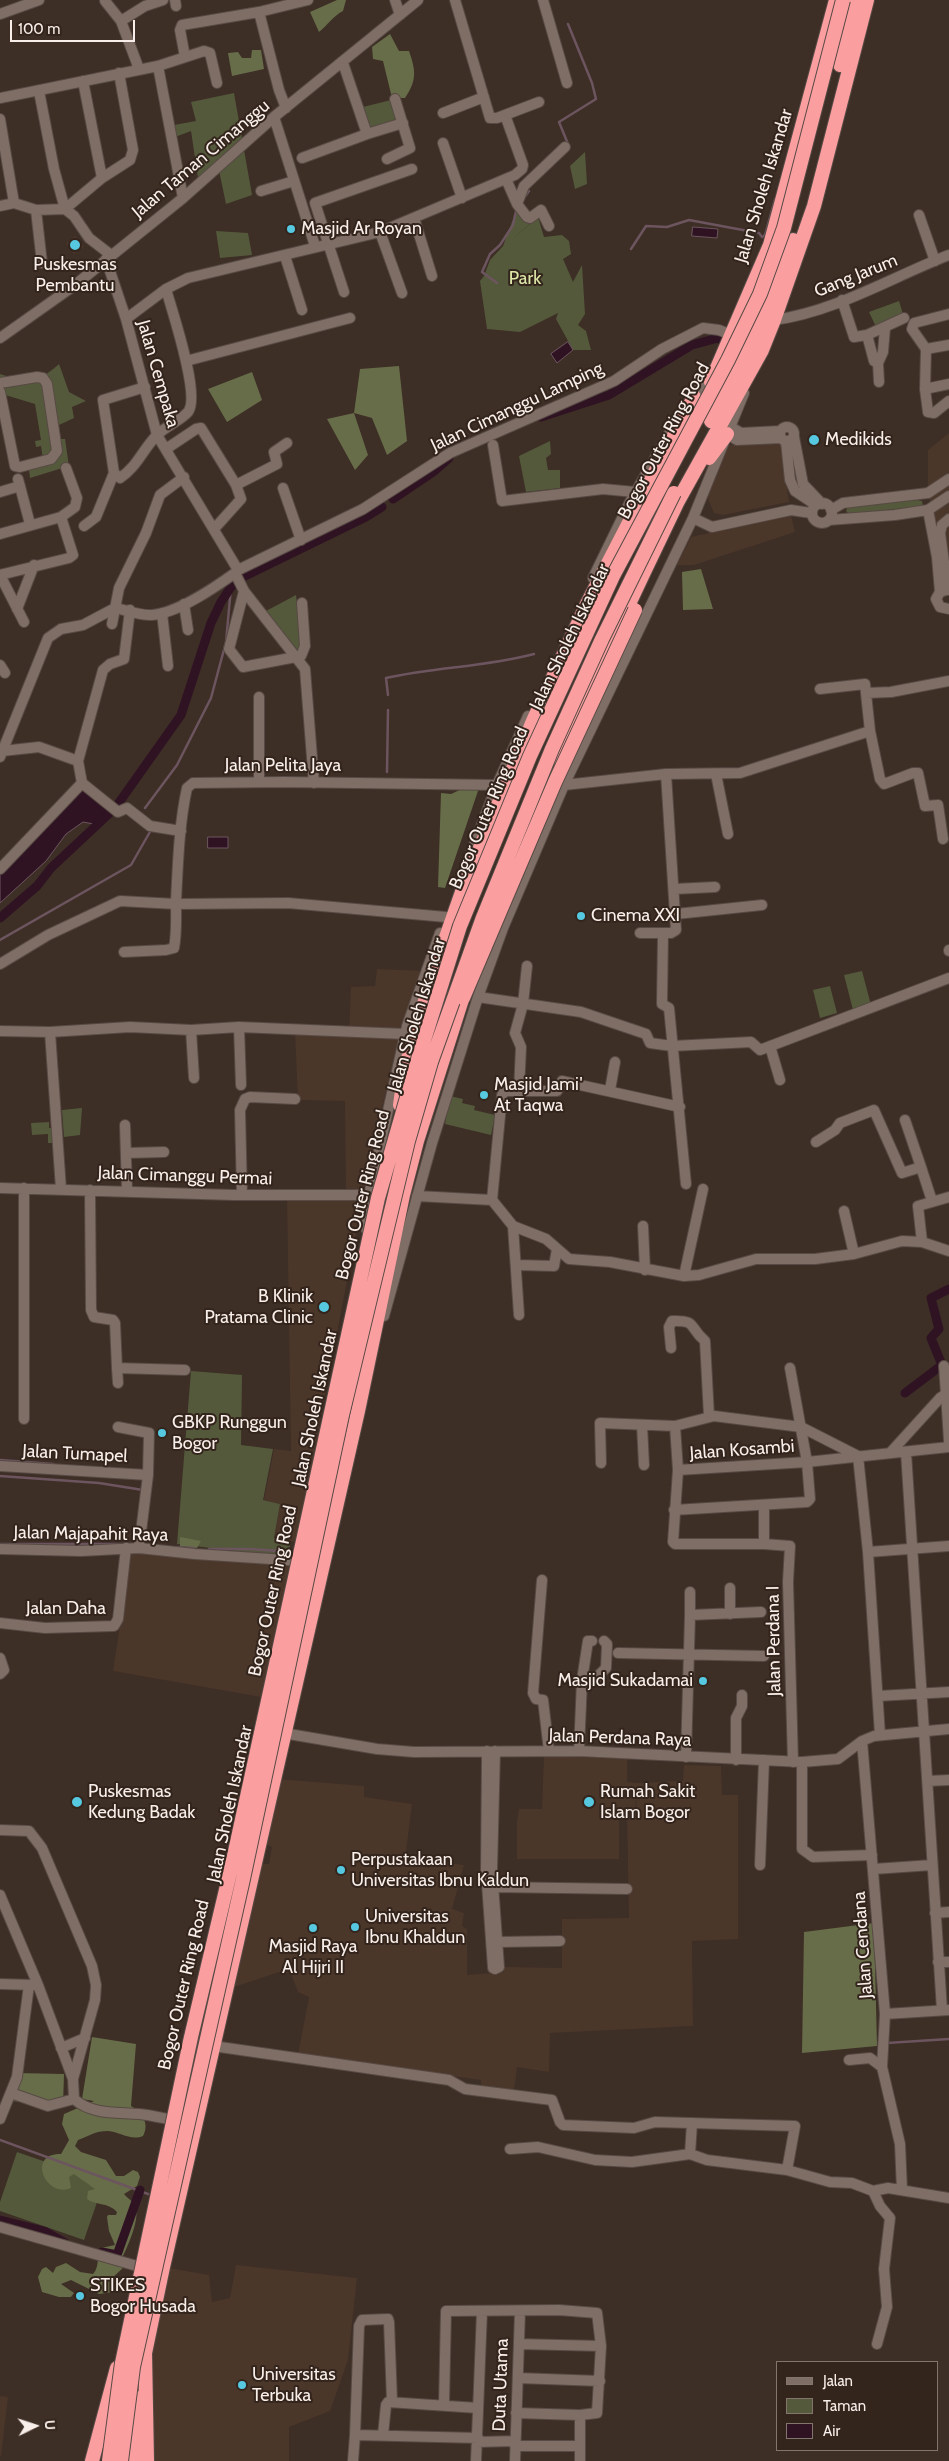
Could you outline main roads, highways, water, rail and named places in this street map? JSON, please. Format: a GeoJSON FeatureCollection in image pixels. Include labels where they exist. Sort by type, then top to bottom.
{"type":"FeatureCollection","features":[{"type":"Feature","properties":{"kind":"highway","name":"Jalan Sholeh Iskandar"},"geometry":{"type":"LineString","coordinates":[[92,2461],[144,2268],[178,2121],[215,1959],[361,1284],[384,1192],[458,944],[519,790],[626,563],[689,437],[721,356],[732,336],[770,245],[836,0]]}},
{"type":"Feature","properties":{"kind":"highway","name":"Bogor Outer Ring Road"},"geometry":{"type":"LineString","coordinates":[[121,2461],[133,2367],[243,1879],[419,1056],[460,926],[530,756],[613,576],[728,360],[760,294],[784,228],[843,0]]}},
{"type":"Feature","properties":{"kind":"highway","name":"Bogor Outer Ring Road"},"geometry":{"type":"LineString","coordinates":[[109,2461],[122,2363],[188,2046],[234,1856],[378,1198],[432,1062],[482,920],[552,750],[602,639],[747,354],[779,276],[796,233],[810,186],[856,0]]}},
{"type":"Feature","properties":{"kind":"highway","name":"Jalan Sholeh Iskandar"},"geometry":{"type":"LineString","coordinates":[[134,2461],[135,2434],[145,2353],[283,1733],[358,1411],[416,1140],[457,1014],[493,913],[542,794],[678,501],[727,429],[774,320],[814,206],[867,0]]}},
{"type":"Feature","properties":{"kind":"highway"},"geometry":{"type":"LineString","coordinates":[[402,1140],[405,1069],[432,977],[463,889],[533,721],[587,604],[694,397]]}},
{"type":"Feature","properties":{"kind":"highway"},"geometry":{"type":"LineString","coordinates":[[402,1140],[551,791],[635,610],[710,456],[727,429]]}},
{"type":"Feature","properties":{"kind":"highway"},"geometry":{"type":"LineString","coordinates":[[626,563],[644,572]]}},
{"type":"Feature","properties":{"kind":"highway"},"geometry":{"type":"LineString","coordinates":[[215,1959],[232,1964]]}},
{"type":"Feature","properties":{"kind":"highway","name":"Jalan Sholeh Iskandar"},"geometry":{"type":"LineString","coordinates":[[145,2353],[147,2461]]}},
{"type":"Feature","properties":{"kind":"highway","name":"Jalan Sholeh Iskandar"},"geometry":{"type":"LineString","coordinates":[[104,2461],[113,2381]]}},
{"type":"Feature","properties":{"kind":"highway"},"geometry":{"type":"LineString","coordinates":[[99,2461],[109,2415]]}},
{"type":"Feature","properties":{"kind":"water"},"geometry":{"type":"Polygon","coordinates":[[[693,227],[718,229],[717,238],[692,236],[693,227]]]}},
{"type":"Feature","properties":{"kind":"water"},"geometry":{"type":"Polygon","coordinates":[[[568,342],[573,350],[557,363],[551,354],[568,342]]]}},
{"type":"Feature","properties":{"kind":"water"},"geometry":{"type":"Polygon","coordinates":[[[83,784],[110,808],[94,824],[83,822],[66,834],[46,861],[0,903],[0,874],[83,784]]]}},
{"type":"Feature","properties":{"kind":"water"},"geometry":{"type":"Polygon","coordinates":[[[208,837],[228,837],[228,848],[208,848],[208,837]]]}},
{"type":"Feature","properties":{"kind":"waterway"},"geometry":{"type":"LineString","coordinates":[[568,24],[592,83],[596,99],[559,122],[568,144]]}},
{"type":"Feature","properties":{"kind":"waterway"},"geometry":{"type":"LineString","coordinates":[[524,198],[529,191]]}},
{"type":"Feature","properties":{"kind":"waterway"},"geometry":{"type":"LineString","coordinates":[[631,249],[646,226],[667,227],[689,220],[759,233],[762,237],[765,235],[775,199]]}},
{"type":"Feature","properties":{"kind":"waterway"},"geometry":{"type":"LineString","coordinates":[[497,283],[482,272],[490,254],[500,245],[513,225],[516,211]]}},
{"type":"Feature","properties":{"kind":"waterway"},"geometry":{"type":"LineString","coordinates":[[541,417],[609,395],[692,345],[718,338],[725,342]]}},
{"type":"Feature","properties":{"kind":"waterway"},"geometry":{"type":"LineString","coordinates":[[393,499],[433,472],[449,458]]}},
{"type":"Feature","properties":{"kind":"waterway"},"geometry":{"type":"LineString","coordinates":[[118,804],[181,715],[211,623],[231,587],[243,577],[366,517],[382,507]]}},
{"type":"Feature","properties":{"kind":"waterway"},"geometry":{"type":"LineString","coordinates":[[145,808],[177,765],[211,698],[226,642],[231,587]]}},
{"type":"Feature","properties":{"kind":"waterway"},"geometry":{"type":"LineString","coordinates":[[388,695],[386,678],[423,671],[497,662],[534,654]]}},
{"type":"Feature","properties":{"kind":"waterway"},"geometry":{"type":"LineString","coordinates":[[387,772],[388,710]]}},
{"type":"Feature","properties":{"kind":"waterway"},"geometry":{"type":"LineString","coordinates":[[0,918],[37,886],[51,868],[114,809]]}},
{"type":"Feature","properties":{"kind":"waterway"},"geometry":{"type":"LineString","coordinates":[[0,940],[131,865],[151,830]]}},
{"type":"Feature","properties":{"kind":"waterway"},"geometry":{"type":"LineString","coordinates":[[905,1393],[942,1365],[931,1338],[939,1329],[931,1298],[949,1289]]}},
{"type":"Feature","properties":{"kind":"waterway"},"geometry":{"type":"LineString","coordinates":[[0,1460],[53,1464]]}},
{"type":"Feature","properties":{"kind":"waterway"},"geometry":{"type":"LineString","coordinates":[[0,1476],[99,1483],[143,1490]]}},
{"type":"Feature","properties":{"kind":"waterway"},"geometry":{"type":"LineString","coordinates":[[0,1544],[123,1544]]}},
{"type":"Feature","properties":{"kind":"waterway"},"geometry":{"type":"LineString","coordinates":[[176,1547],[194,1548]]}},
{"type":"Feature","properties":{"kind":"waterway"},"geometry":{"type":"LineString","coordinates":[[209,1549],[295,1552]]}},
{"type":"Feature","properties":{"kind":"waterway"},"geometry":{"type":"LineString","coordinates":[[887,2043],[949,2039]]}},
{"type":"Feature","properties":{"kind":"waterway"},"geometry":{"type":"LineString","coordinates":[[0,2140],[148,2194]]}},
{"type":"Feature","properties":{"kind":"waterway"},"geometry":{"type":"LineString","coordinates":[[102,2252],[117,2255],[140,2190]]}},
{"type":"Feature","properties":{"kind":"waterway"},"geometry":{"type":"LineString","coordinates":[[0,2220],[44,2231],[65,2243]]}},
{"type":"Feature","properties":{"kind":"place","name":"Masjid Ar Royan"},"geometry":{"type":"Point","coordinates":[291,229]}},
{"type":"Feature","properties":{"kind":"place","name":"Puskesmas Pembantu"},"geometry":{"type":"Point","coordinates":[75,245]}},
{"type":"Feature","properties":{"kind":"place","name":"Medikids"},"geometry":{"type":"Point","coordinates":[814,440]}},
{"type":"Feature","properties":{"kind":"place","name":"Cinema XXI"},"geometry":{"type":"Point","coordinates":[581,916]}},
{"type":"Feature","properties":{"kind":"place","name":"Masjid Jami' At Taqwa"},"geometry":{"type":"Point","coordinates":[484,1095]}},
{"type":"Feature","properties":{"kind":"place","name":"B Klinik Pratama Clinic"},"geometry":{"type":"Point","coordinates":[324,1307]}},
{"type":"Feature","properties":{"kind":"place","name":"GBKP Runggun Bogor"},"geometry":{"type":"Point","coordinates":[162,1433]}},
{"type":"Feature","properties":{"kind":"place","name":"Masjid Sukadamai"},"geometry":{"type":"Point","coordinates":[703,1681]}},
{"type":"Feature","properties":{"kind":"place","name":"Puskesmas Kedung Badak"},"geometry":{"type":"Point","coordinates":[77,1802]}},
{"type":"Feature","properties":{"kind":"place","name":"Rumah Sakit Islam Bogor"},"geometry":{"type":"Point","coordinates":[589,1802]}},
{"type":"Feature","properties":{"kind":"place","name":"Perpustakaan Universitas Ibnu Kaldun"},"geometry":{"type":"Point","coordinates":[341,1870]}},
{"type":"Feature","properties":{"kind":"place","name":"Universitas Ibnu Khaldun"},"geometry":{"type":"Point","coordinates":[355,1927]}},
{"type":"Feature","properties":{"kind":"place","name":"Masjid Raya Al Hijri II"},"geometry":{"type":"Point","coordinates":[313,1928]}},
{"type":"Feature","properties":{"kind":"place","name":"STIKES Bogor Husada"},"geometry":{"type":"Point","coordinates":[80,2296]}},
{"type":"Feature","properties":{"kind":"place","name":"Universitas Terbuka"},"geometry":{"type":"Point","coordinates":[242,2385]}},
{"type":"Feature","properties":{"kind":"park label","name":"Park"},"geometry":{"type":"Point","coordinates":[525,279]}}]}
